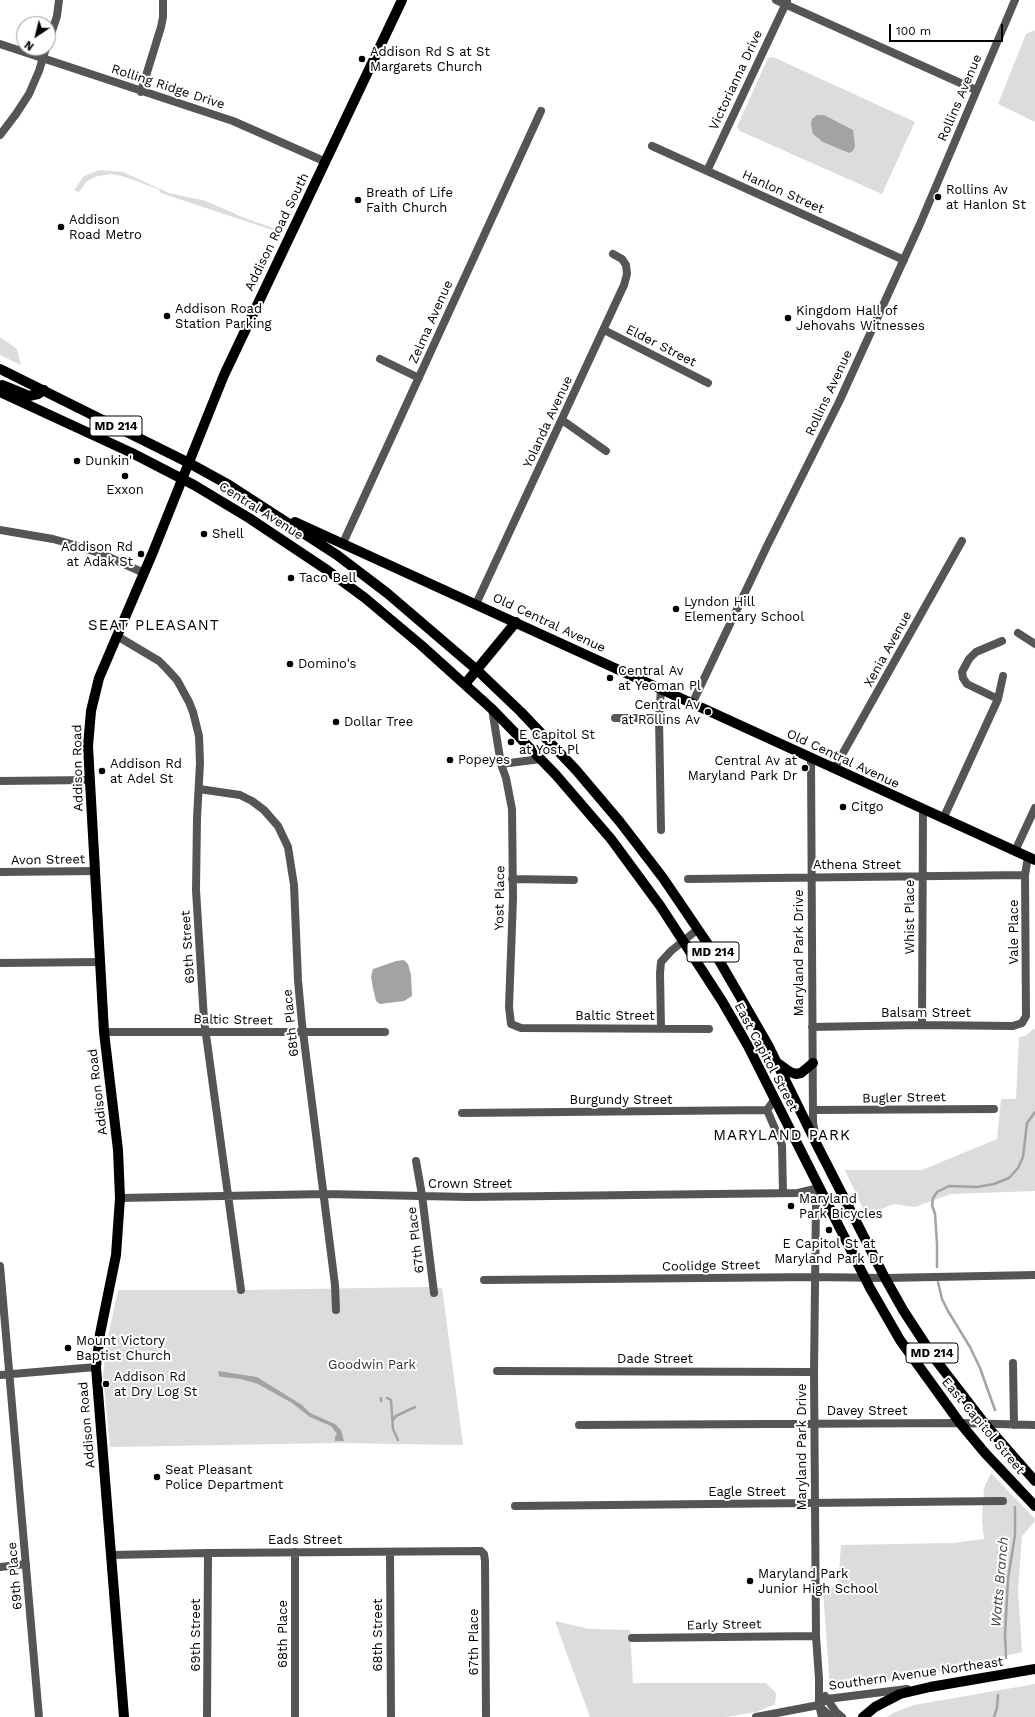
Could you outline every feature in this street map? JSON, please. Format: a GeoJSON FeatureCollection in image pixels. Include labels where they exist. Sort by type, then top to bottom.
{"type":"FeatureCollection","features":[{"type":"Feature","properties":{"kind":"main road","name":"Addison Road South"},"geometry":{"type":"LineString","coordinates":[[182,479],[240,338],[326,162],[402,0]]}},
{"type":"Feature","properties":{"kind":"main road","name":"Central Avenue"},"geometry":{"type":"LineString","coordinates":[[0,369],[189,463],[269,510],[337,555],[387,593],[477,670]]}},
{"type":"Feature","properties":{"kind":"main road"},"geometry":{"type":"LineString","coordinates":[[0,385],[29,396],[38,394],[44,390]]}},
{"type":"Feature","properties":{"kind":"main road","name":"Central Avenue"},"geometry":{"type":"LineString","coordinates":[[0,392],[127,451],[182,479],[249,518],[327,570],[394,621],[465,684]]}},
{"type":"Feature","properties":{"kind":"main road","name":"Addison Road"},"geometry":{"type":"LineString","coordinates":[[124,1717],[96,1367],[100,1334],[116,1254],[120,1198],[118,1150],[104,1032],[88,730],[99,678],[182,479]]}},
{"type":"Feature","properties":{"kind":"main road","name":"Old Central Avenue"},"geometry":{"type":"LineString","coordinates":[[269,510],[1032,859]]}},
{"type":"Feature","properties":{"kind":"main road"},"geometry":{"type":"LineString","coordinates":[[465,684],[516,622]]}},
{"type":"Feature","properties":{"kind":"main road","name":"East Capitol Street"},"geometry":{"type":"LineString","coordinates":[[477,670],[521,712],[576,770],[620,822],[658,872],[698,929],[720,962],[776,1062],[818,1148],[903,1310],[935,1359],[985,1424],[1035,1481]]}},
{"type":"Feature","properties":{"kind":"main road","name":"East Capitol Street"},"geometry":{"type":"LineString","coordinates":[[465,684],[541,759],[610,839],[661,907],[684,941],[733,1021],[864,1277],[900,1340],[960,1423],[985,1453],[1035,1506]]}},
{"type":"Feature","properties":{"kind":"main road"},"geometry":{"type":"LineString","coordinates":[[776,1062],[790,1072],[796,1074],[813,1063]]}},
{"type":"Feature","properties":{"kind":"main road","name":"Southern Avenue Northeast"},"geometry":{"type":"LineString","coordinates":[[930,1687],[1035,1669]]}},
{"type":"Feature","properties":{"kind":"main road"},"geometry":{"type":"LineString","coordinates":[[863,1717],[886,1700],[900,1694],[930,1687]]}},
{"type":"Feature","properties":{"kind":"street"},"geometry":{"type":"LineString","coordinates":[[56,19],[59,0]]}},
{"type":"Feature","properties":{"kind":"street"},"geometry":{"type":"LineString","coordinates":[[141,92],[161,27],[163,17],[163,0]]}},
{"type":"Feature","properties":{"kind":"street"},"geometry":{"type":"LineString","coordinates":[[776,0],[786,2],[976,90]]}},
{"type":"Feature","properties":{"kind":"street","name":"Rollins Avenue"},"geometry":{"type":"LineString","coordinates":[[692,704],[767,546],[837,405],[904,260],[1015,0]]}},
{"type":"Feature","properties":{"kind":"street","name":"Victorianna Drive"},"geometry":{"type":"LineString","coordinates":[[707,171],[786,2]]}},
{"type":"Feature","properties":{"kind":"street","name":"Rolling Ridge Drive"},"geometry":{"type":"LineString","coordinates":[[0,44],[43,57],[141,92],[233,121],[326,162]]}},
{"type":"Feature","properties":{"kind":"street"},"geometry":{"type":"LineString","coordinates":[[0,135],[11,122],[26,99],[35,81],[43,57]]}},
{"type":"Feature","properties":{"kind":"street","name":"Zelma Avenue"},"geometry":{"type":"LineString","coordinates":[[343,544],[540,111]]}},
{"type":"Feature","properties":{"kind":"street","name":"Hanlon Street"},"geometry":{"type":"LineString","coordinates":[[652,146],[904,260]]}},
{"type":"Feature","properties":{"kind":"street","name":"Yolanda Avenue"},"geometry":{"type":"LineString","coordinates":[[476,604],[624,285],[627,274],[624,262],[613,254]]}},
{"type":"Feature","properties":{"kind":"street","name":"Elder Street"},"geometry":{"type":"LineString","coordinates":[[604,330],[708,383]]}},
{"type":"Feature","properties":{"kind":"street"},"geometry":{"type":"LineString","coordinates":[[380,360],[419,378]]}},
{"type":"Feature","properties":{"kind":"street"},"geometry":{"type":"LineString","coordinates":[[562,420],[606,451]]}},
{"type":"Feature","properties":{"kind":"street"},"geometry":{"type":"LineString","coordinates":[[2,531],[53,539],[71,544],[102,554],[144,572]]}},
{"type":"Feature","properties":{"kind":"street","name":"Xenia Avenue"},"geometry":{"type":"LineString","coordinates":[[834,769],[962,540]]}},
{"type":"Feature","properties":{"kind":"street"},"geometry":{"type":"LineString","coordinates":[[1018,633],[1035,644]]}},
{"type":"Feature","properties":{"kind":"street","name":"69th Street"},"geometry":{"type":"LineString","coordinates":[[117,636],[159,661],[166,668],[183,690],[193,712],[199,736],[200,763],[197,818],[197,916],[206,1031],[241,1290]]}},
{"type":"Feature","properties":{"kind":"street"},"geometry":{"type":"LineString","coordinates":[[998,699],[967,684],[963,678],[962,672],[969,659],[976,652],[1002,641]]}},
{"type":"Feature","properties":{"kind":"street"},"geometry":{"type":"LineString","coordinates":[[943,819],[998,699],[1003,676]]}},
{"type":"Feature","properties":{"kind":"street"},"geometry":{"type":"LineString","coordinates":[[661,689],[659,718],[661,830]]}},
{"type":"Feature","properties":{"kind":"street","name":"Yost Place"},"geometry":{"type":"LineString","coordinates":[[492,709],[501,764],[506,778],[512,809],[509,1014],[511,1024],[521,1028]]}},
{"type":"Feature","properties":{"kind":"street"},"geometry":{"type":"LineString","coordinates":[[615,718],[659,718]]}},
{"type":"Feature","properties":{"kind":"street","name":"Maryland Park Drive"},"geometry":{"type":"LineString","coordinates":[[811,758],[813,1123],[818,1148]]}},
{"type":"Feature","properties":{"kind":"street"},"geometry":{"type":"LineString","coordinates":[[501,764],[541,759]]}},
{"type":"Feature","properties":{"kind":"street"},"geometry":{"type":"LineString","coordinates":[[0,781],[90,780]]}},
{"type":"Feature","properties":{"kind":"street","name":"68th Place"},"geometry":{"type":"LineString","coordinates":[[199,789],[240,795],[252,801],[270,816],[284,837],[291,863],[294,885],[298,980],[303,1033],[336,1285],[336,1310]]}},
{"type":"Feature","properties":{"kind":"street"},"geometry":{"type":"LineString","coordinates":[[1015,851],[1035,808]]}},
{"type":"Feature","properties":{"kind":"street","name":"Whist Place"},"geometry":{"type":"LineString","coordinates":[[922,1025],[923,810]]}},
{"type":"Feature","properties":{"kind":"street","name":"Vale Place"},"geometry":{"type":"LineString","coordinates":[[1026,1007],[1025,874],[1032,859]]}},
{"type":"Feature","properties":{"kind":"street","name":"Avon Street"},"geometry":{"type":"LineString","coordinates":[[0,872],[96,872]]}},
{"type":"Feature","properties":{"kind":"street","name":"Athena Street"},"geometry":{"type":"LineString","coordinates":[[688,879],[1025,874]]}},
{"type":"Feature","properties":{"kind":"street"},"geometry":{"type":"LineString","coordinates":[[512,879],[574,880]]}},
{"type":"Feature","properties":{"kind":"street"},"geometry":{"type":"LineString","coordinates":[[661,1028],[661,962],[698,929]]}},
{"type":"Feature","properties":{"kind":"street"},"geometry":{"type":"LineString","coordinates":[[0,963],[101,962]]}},
{"type":"Feature","properties":{"kind":"street","name":"Balsam Street"},"geometry":{"type":"LineString","coordinates":[[812,1027],[1018,1025],[1022,1023],[1025,1018],[1026,1007]]}},
{"type":"Feature","properties":{"kind":"street","name":"Baltic Street"},"geometry":{"type":"LineString","coordinates":[[521,1028],[709,1029]]}},
{"type":"Feature","properties":{"kind":"street","name":"Baltic Street"},"geometry":{"type":"LineString","coordinates":[[104,1032],[385,1032]]}},
{"type":"Feature","properties":{"kind":"street"},"geometry":{"type":"LineString","coordinates":[[774,1100],[767,1110],[782,1145],[783,1193]]}},
{"type":"Feature","properties":{"kind":"street","name":"Bugler Street"},"geometry":{"type":"LineString","coordinates":[[813,1110],[994,1109]]}},
{"type":"Feature","properties":{"kind":"street","name":"Burgundy Street"},"geometry":{"type":"LineString","coordinates":[[462,1113],[767,1110]]}},
{"type":"Feature","properties":{"kind":"street","name":"67th Place"},"geometry":{"type":"LineString","coordinates":[[416,1161],[422,1195],[434,1293]]}},
{"type":"Feature","properties":{"kind":"street","name":"Maryland Park Drive"},"geometry":{"type":"LineString","coordinates":[[819,1188],[816,1202],[814,1503],[816,1636],[819,1705],[822,1717]]}},
{"type":"Feature","properties":{"kind":"street","name":"Crown Street"},"geometry":{"type":"LineString","coordinates":[[120,1198],[324,1194],[469,1197],[798,1193],[819,1188]]}},
{"type":"Feature","properties":{"kind":"street","name":"69th Place"},"geometry":{"type":"LineString","coordinates":[[0,1266],[39,1717]]}},
{"type":"Feature","properties":{"kind":"street","name":"Coolidge Street"},"geometry":{"type":"LineString","coordinates":[[484,1280],[815,1277],[885,1278],[1035,1274]]}},
{"type":"Feature","properties":{"kind":"street"},"geometry":{"type":"LineString","coordinates":[[1013,1363],[1014,1425]]}},
{"type":"Feature","properties":{"kind":"street"},"geometry":{"type":"LineString","coordinates":[[0,1375],[96,1367]]}},
{"type":"Feature","properties":{"kind":"street","name":"Dade Street"},"geometry":{"type":"LineString","coordinates":[[497,1371],[814,1372]]}},
{"type":"Feature","properties":{"kind":"street","name":"Davey Street"},"geometry":{"type":"LineString","coordinates":[[579,1425],[960,1423],[1035,1425]]}},
{"type":"Feature","properties":{"kind":"street","name":"Eagle Street"},"geometry":{"type":"LineString","coordinates":[[515,1506],[1003,1501]]}},
{"type":"Feature","properties":{"kind":"street","name":"Eads Street"},"geometry":{"type":"LineString","coordinates":[[111,1556],[208,1552],[390,1552],[479,1550],[484,1554],[485,1567]]}},
{"type":"Feature","properties":{"kind":"street","name":"69th Street"},"geometry":{"type":"LineString","coordinates":[[207,1717],[208,1552]]}},
{"type":"Feature","properties":{"kind":"street","name":"68th Place"},"geometry":{"type":"LineString","coordinates":[[295,1552],[295,1717]]}},
{"type":"Feature","properties":{"kind":"street","name":"68th Street"},"geometry":{"type":"LineString","coordinates":[[390,1552],[390,1717]]}},
{"type":"Feature","properties":{"kind":"street"},"geometry":{"type":"LineString","coordinates":[[0,1567],[26,1564]]}},
{"type":"Feature","properties":{"kind":"street","name":"67th Place"},"geometry":{"type":"LineString","coordinates":[[485,1567],[486,1717]]}},
{"type":"Feature","properties":{"kind":"street","name":"Early Street"},"geometry":{"type":"LineString","coordinates":[[632,1638],[816,1636]]}},
{"type":"Feature","properties":{"kind":"street"},"geometry":{"type":"LineString","coordinates":[[819,1679],[827,1699],[842,1717]]}},
{"type":"Feature","properties":{"kind":"street","name":"Southern Avenue Northeast"},"geometry":{"type":"LineString","coordinates":[[756,1717],[819,1705],[827,1699],[930,1687]]}},
{"type":"Feature","properties":{"kind":"street"},"geometry":{"type":"LineString","coordinates":[[819,1705],[831,1717]]}},
{"type":"Feature","properties":{"kind":"green space"},"geometry":{"type":"Polygon","coordinates":[[[1035,30],[1035,122],[998,104],[1026,34],[1035,30]]]}},
{"type":"Feature","properties":{"kind":"green space"},"geometry":{"type":"Polygon","coordinates":[[[773,57],[915,122],[882,194],[740,131],[737,127],[768,58],[773,57]]]}},
{"type":"Feature","properties":{"kind":"green space"},"geometry":{"type":"Polygon","coordinates":[[[99,170],[123,172],[169,193],[206,201],[242,217],[273,228],[272,230],[161,193],[158,189],[122,176],[111,174],[98,176],[87,181],[79,192],[74,190],[84,176],[99,170]]]}},
{"type":"Feature","properties":{"kind":"green space"},"geometry":{"type":"Polygon","coordinates":[[[0,337],[17,349],[21,365],[0,355],[0,337]]]}},
{"type":"Feature","properties":{"kind":"green space"},"geometry":{"type":"Polygon","coordinates":[[[1035,1028],[1035,1191],[951,1194],[915,1207],[894,1204],[866,1215],[845,1170],[922,1170],[997,1139],[1001,1099],[1016,1099],[1019,1037],[1025,1036],[1035,1028]]]}},
{"type":"Feature","properties":{"kind":"green space","name":"Goodwin Park"},"geometry":{"type":"Polygon","coordinates":[[[442,1288],[463,1445],[337,1443],[110,1447],[103,1376],[107,1341],[118,1290],[245,1290],[442,1288]]]}},
{"type":"Feature","properties":{"kind":"green space"},"geometry":{"type":"Polygon","coordinates":[[[991,1473],[1035,1519],[1035,1521],[1022,1536],[1018,1591],[1022,1652],[940,1671],[830,1690],[823,1588],[838,1586],[841,1545],[953,1543],[984,1539],[982,1520],[984,1488],[991,1473]]]}},
{"type":"Feature","properties":{"kind":"green space"},"geometry":{"type":"Polygon","coordinates":[[[555,1621],[589,1629],[630,1630],[633,1683],[766,1683],[776,1693],[775,1704],[757,1712],[726,1717],[590,1717],[555,1621]]]}},
{"type":"Feature","properties":{"kind":"green space"},"geometry":{"type":"Polygon","coordinates":[[[1035,1684],[1035,1717],[887,1717],[893,1713],[914,1705],[1035,1684]]]}},
{"type":"Feature","properties":{"kind":"shaded area"},"geometry":{"type":"Polygon","coordinates":[[[817,115],[824,115],[853,130],[855,146],[853,151],[849,153],[823,142],[813,134],[811,125],[812,119],[817,115]]]}},
{"type":"Feature","properties":{"kind":"shaded area"},"geometry":{"type":"Polygon","coordinates":[[[404,960],[408,964],[411,975],[412,996],[404,1001],[380,1004],[376,1001],[373,988],[371,977],[373,969],[396,961],[404,960]]]}},
{"type":"Feature","properties":{"kind":"shaded area"},"geometry":{"type":"Polygon","coordinates":[[[218,1371],[257,1377],[302,1405],[310,1413],[335,1424],[341,1430],[344,1441],[335,1441],[337,1434],[331,1426],[310,1417],[292,1403],[258,1384],[241,1379],[222,1377],[219,1376],[218,1371]]]}},
{"type":"Feature","properties":{"kind":"waterway","name":"Watts Branch"},"geometry":{"type":"LineString","coordinates":[[937,1267],[935,1214],[932,1205],[933,1198],[937,1192],[949,1186],[977,1187],[994,1184],[1009,1178],[1018,1168],[1023,1157],[1027,1123],[1035,1112]]}},
{"type":"Feature","properties":{"kind":"waterway","name":"Watts Branch"},"geometry":{"type":"LineString","coordinates":[[938,1282],[942,1299],[970,1347],[980,1368],[995,1410]]}},
{"type":"Feature","properties":{"kind":"waterway"},"geometry":{"type":"LineString","coordinates":[[387,1398],[391,1400],[393,1429],[398,1440]]}},
{"type":"Feature","properties":{"kind":"waterway"},"geometry":{"type":"LineString","coordinates":[[393,1420],[396,1416],[415,1407]]}},
{"type":"Feature","properties":{"kind":"waterway","name":"Watts Branch"},"geometry":{"type":"LineString","coordinates":[[1006,1658],[1005,1634],[1008,1579],[1015,1535],[1015,1507]]}},
{"type":"Feature","properties":{"kind":"waterway","name":"Watts Branch"},"geometry":{"type":"LineString","coordinates":[[994,1717],[997,1708],[998,1695]]}},
{"type":"Feature","properties":{"kind":"place","name":"Addison Rd S at St Margarets Church"},"geometry":{"type":"Point","coordinates":[362,59]}},
{"type":"Feature","properties":{"kind":"place","name":"Rollins Av at Hanlon St"},"geometry":{"type":"Point","coordinates":[938,197]}},
{"type":"Feature","properties":{"kind":"place","name":"Breath of Life Faith Church"},"geometry":{"type":"Point","coordinates":[358,200]}},
{"type":"Feature","properties":{"kind":"place","name":"Addison Road Metro"},"geometry":{"type":"Point","coordinates":[61,227]}},
{"type":"Feature","properties":{"kind":"place","name":"Addison Road Station Parking"},"geometry":{"type":"Point","coordinates":[167,316]}},
{"type":"Feature","properties":{"kind":"place","name":"Kingdom Hall of Jehovahs Witnesses"},"geometry":{"type":"Point","coordinates":[788,318]}},
{"type":"Feature","properties":{"kind":"place","name":"Dunkin'"},"geometry":{"type":"Point","coordinates":[77,461]}},
{"type":"Feature","properties":{"kind":"place","name":"Exxon"},"geometry":{"type":"Point","coordinates":[125,476]}},
{"type":"Feature","properties":{"kind":"place","name":"Shell"},"geometry":{"type":"Point","coordinates":[204,534]}},
{"type":"Feature","properties":{"kind":"place","name":"Addison Rd at Adak St"},"geometry":{"type":"Point","coordinates":[141,554]}},
{"type":"Feature","properties":{"kind":"place","name":"Taco Bell"},"geometry":{"type":"Point","coordinates":[291,578]}},
{"type":"Feature","properties":{"kind":"place","name":"Lyndon Hill Elementary School"},"geometry":{"type":"Point","coordinates":[676,609]}},
{"type":"Feature","properties":{"kind":"place","name":"Domino's"},"geometry":{"type":"Point","coordinates":[290,664]}},
{"type":"Feature","properties":{"kind":"place","name":"Central Av at Yeoman Pl"},"geometry":{"type":"Point","coordinates":[610,678]}},
{"type":"Feature","properties":{"kind":"place","name":"Central Av at Rollins Av"},"geometry":{"type":"Point","coordinates":[708,712]}},
{"type":"Feature","properties":{"kind":"place","name":"Dollar Tree"},"geometry":{"type":"Point","coordinates":[336,722]}},
{"type":"Feature","properties":{"kind":"place","name":"E Capitol St at Yost Pl"},"geometry":{"type":"Point","coordinates":[511,742]}},
{"type":"Feature","properties":{"kind":"place","name":"Popeyes"},"geometry":{"type":"Point","coordinates":[450,760]}},
{"type":"Feature","properties":{"kind":"place","name":"Central Av at Maryland Park Dr"},"geometry":{"type":"Point","coordinates":[805,768]}},
{"type":"Feature","properties":{"kind":"place","name":"Addison Rd at Adel St"},"geometry":{"type":"Point","coordinates":[102,771]}},
{"type":"Feature","properties":{"kind":"place","name":"Citgo"},"geometry":{"type":"Point","coordinates":[843,807]}},
{"type":"Feature","properties":{"kind":"place","name":"Maryland Park Bicycles"},"geometry":{"type":"Point","coordinates":[791,1206]}},
{"type":"Feature","properties":{"kind":"place","name":"E Capitol St at Maryland Park Dr"},"geometry":{"type":"Point","coordinates":[829,1230]}},
{"type":"Feature","properties":{"kind":"place","name":"Mount Victory Baptist Church"},"geometry":{"type":"Point","coordinates":[68,1348]}},
{"type":"Feature","properties":{"kind":"place","name":"Addison Rd at Dry Log St"},"geometry":{"type":"Point","coordinates":[106,1384]}},
{"type":"Feature","properties":{"kind":"place","name":"Seat Pleasant Police Department"},"geometry":{"type":"Point","coordinates":[157,1477]}},
{"type":"Feature","properties":{"kind":"place","name":"Maryland Park Junior High School"},"geometry":{"type":"Point","coordinates":[750,1581]}},
{"type":"Feature","properties":{"kind":"district","name":"SEAT PLEASANT"},"geometry":{"type":"Point","coordinates":[154,626]}},
{"type":"Feature","properties":{"kind":"district","name":"MARYLAND PARK"},"geometry":{"type":"Point","coordinates":[782,1136]}}]}
